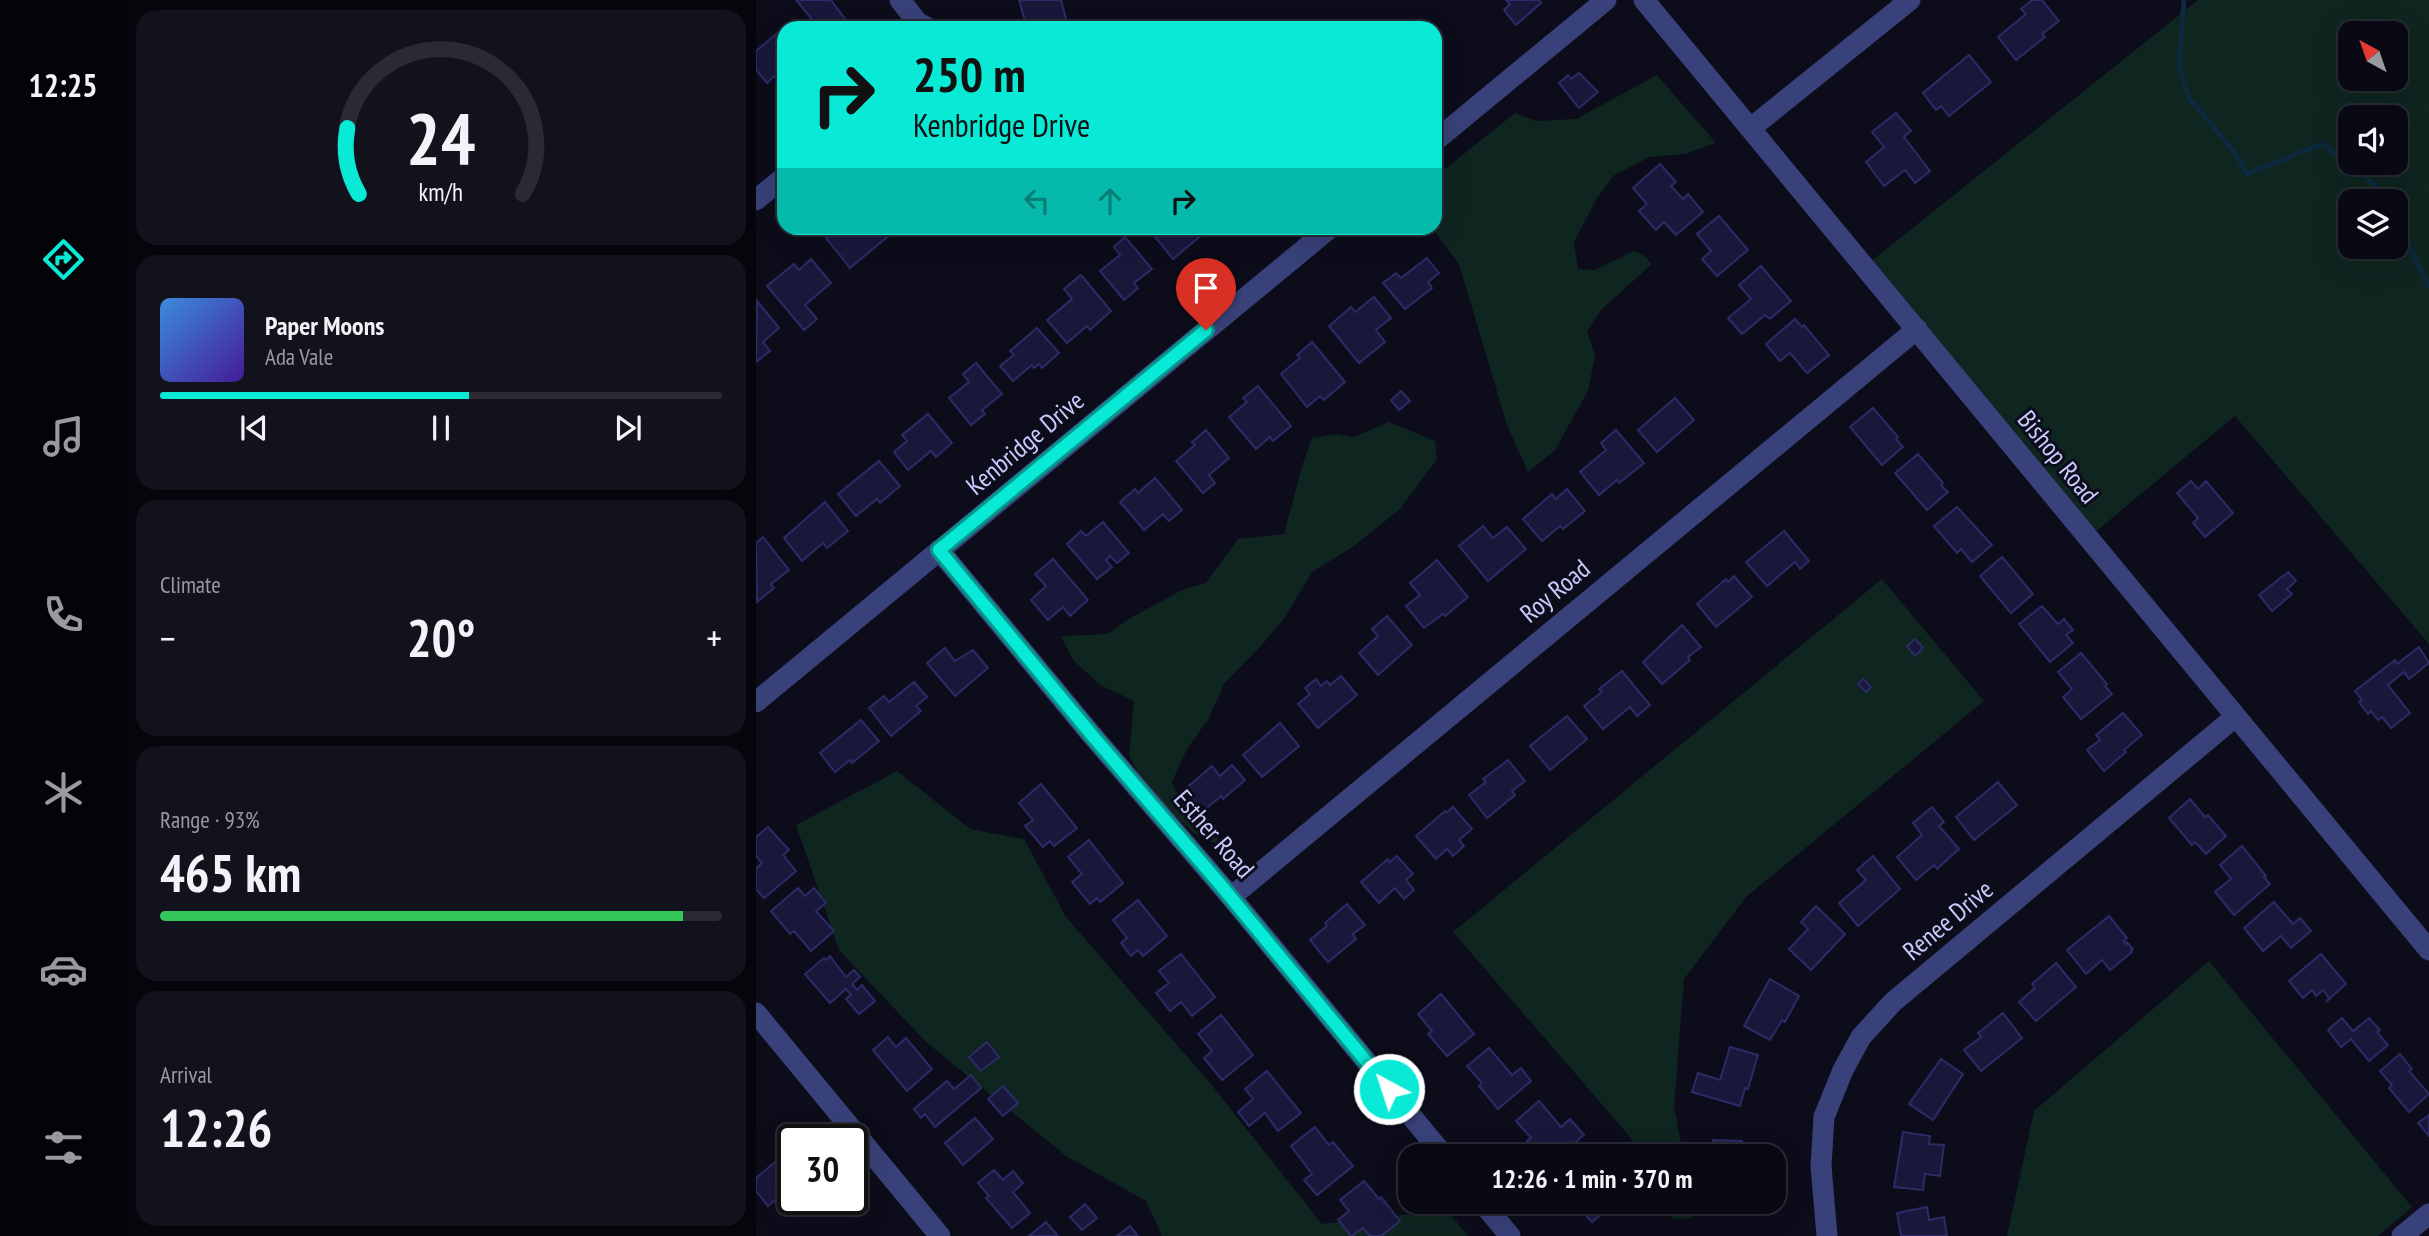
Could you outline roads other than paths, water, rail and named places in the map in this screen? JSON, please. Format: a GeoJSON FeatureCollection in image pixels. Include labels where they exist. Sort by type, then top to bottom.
{"type":"FeatureCollection","features":[{"type":"Feature","properties":{"kind":"street"},"geometry":{"type":"LineString","coordinates":[[900,0],[916,21]]}},
{"type":"Feature","properties":{"kind":"street"},"geometry":{"type":"LineString","coordinates":[[1442,135],[1606,0]]}},
{"type":"Feature","properties":{"kind":"street","name":"Bishop Road"},"geometry":{"type":"LineString","coordinates":[[1644,0],[2429,950]]}},
{"type":"Feature","properties":{"kind":"street"},"geometry":{"type":"LineString","coordinates":[[1751,128],[1910,0]]}},
{"type":"Feature","properties":{"kind":"street"},"geometry":{"type":"LineString","coordinates":[[756,200],[777,183]]}},
{"type":"Feature","properties":{"kind":"street","name":"Kenbridge Drive"},"geometry":{"type":"LineString","coordinates":[[756,702],[1322,235]]}},
{"type":"Feature","properties":{"kind":"street","name":"Roy Road"},"geometry":{"type":"LineString","coordinates":[[1231,897],[1917,329]]}},
{"type":"Feature","properties":{"kind":"street","name":"Esther Road"},"geometry":{"type":"LineString","coordinates":[[939,550],[1434,1144]]}},
{"type":"Feature","properties":{"kind":"street","name":"Renee Drive"},"geometry":{"type":"LineString","coordinates":[[1827,1236],[1821,1166],[1824,1117],[1843,1070],[1861,1037],[1893,1002],[2235,717]]}},
{"type":"Feature","properties":{"kind":"street"},"geometry":{"type":"LineString","coordinates":[[756,1013],[940,1236]]}},
{"type":"Feature","properties":{"kind":"street"},"geometry":{"type":"LineString","coordinates":[[1492,1214],[1510,1236]]}},
{"type":"Feature","properties":{"kind":"street"},"geometry":{"type":"LineString","coordinates":[[2402,1236],[2429,1214]]}},
{"type":"Feature","properties":{"kind":"waterway"},"geometry":{"type":"LineString","coordinates":[[2184,0],[2179,66],[2189,98],[2235,153],[2247,174],[2322,144],[2380,189]]}},
{"type":"Feature","properties":{"kind":"waterway"},"geometry":{"type":"LineString","coordinates":[[2408,244],[2429,286]]}}]}
